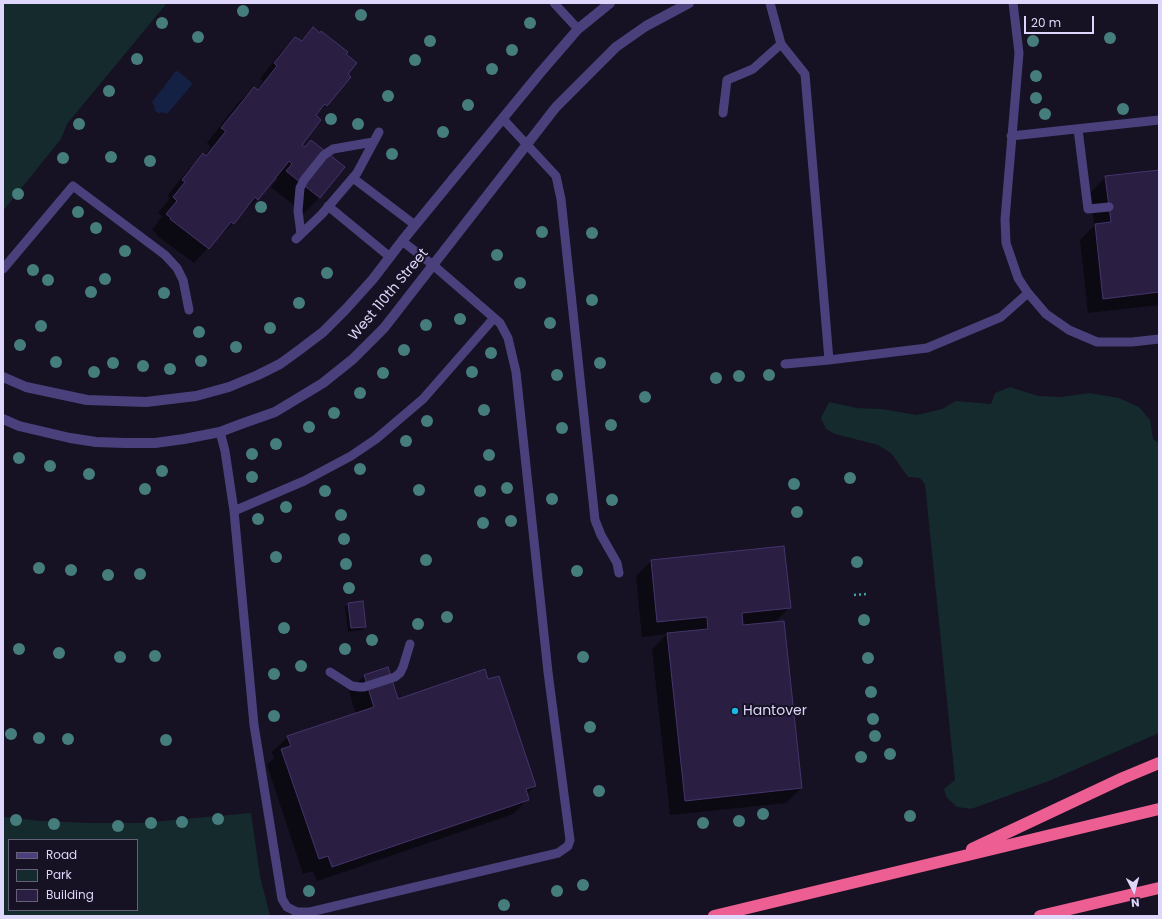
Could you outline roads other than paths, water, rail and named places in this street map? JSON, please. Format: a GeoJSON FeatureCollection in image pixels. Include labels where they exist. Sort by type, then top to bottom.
{"type":"FeatureCollection","features":[{"type":"Feature","properties":{"kind":"highway"},"geometry":{"type":"LineString","coordinates":[[949,860],[1122,778],[1159,763]]}},
{"type":"Feature","properties":{"kind":"highway"},"geometry":{"type":"LineString","coordinates":[[714,916],[1159,809]]}},
{"type":"Feature","properties":{"kind":"highway"},"geometry":{"type":"LineString","coordinates":[[1040,916],[1159,888]]}},
{"type":"Feature","properties":{"kind":"street","name":"West 110th Street"},"geometry":{"type":"LineString","coordinates":[[3,377],[26,387],[64,396],[87,400],[146,402],[196,396],[229,387],[280,364],[323,332],[346,309],[540,73],[578,29],[610,3]]}},
{"type":"Feature","properties":{"kind":"street","name":"West 110th Street"},"geometry":{"type":"LineString","coordinates":[[3,419],[19,426],[70,438],[96,442],[155,443],[220,432],[275,412],[323,383],[354,359],[384,328],[556,107],[616,47],[646,26],[689,3]]}},
{"type":"Feature","properties":{"kind":"lane"},"geometry":{"type":"LineString","coordinates":[[554,3],[578,29]]}},
{"type":"Feature","properties":{"kind":"lane"},"geometry":{"type":"LineString","coordinates":[[770,3],[781,44],[805,74],[829,360]]}},
{"type":"Feature","properties":{"kind":"lane"},"geometry":{"type":"LineString","coordinates":[[1013,3],[1019,53],[1005,219],[1006,243],[1018,278],[1046,314],[1069,330],[1097,342],[1132,342],[1159,339]]}},
{"type":"Feature","properties":{"kind":"lane"},"geometry":{"type":"LineString","coordinates":[[723,113],[727,80],[753,69],[781,44]]}},
{"type":"Feature","properties":{"kind":"lane"},"geometry":{"type":"LineString","coordinates":[[503,119],[528,144],[556,176],[561,199],[596,520],[601,535],[617,563],[619,573]]}},
{"type":"Feature","properties":{"kind":"lane"},"geometry":{"type":"LineString","coordinates":[[1011,136],[1159,120]]}},
{"type":"Feature","properties":{"kind":"lane"},"geometry":{"type":"LineString","coordinates":[[1078,129],[1088,209],[1109,207]]}},
{"type":"Feature","properties":{"kind":"lane"},"geometry":{"type":"LineString","coordinates":[[373,142],[333,149],[324,155],[304,180],[300,188],[298,211],[299,237],[353,178],[379,132]]}},
{"type":"Feature","properties":{"kind":"lane"},"geometry":{"type":"LineString","coordinates":[[353,178],[415,225]]}},
{"type":"Feature","properties":{"kind":"lane"},"geometry":{"type":"LineString","coordinates":[[3,269],[73,186],[165,255],[177,268],[183,280],[189,310]]}},
{"type":"Feature","properties":{"kind":"lane"},"geometry":{"type":"LineString","coordinates":[[328,206],[390,257]]}},
{"type":"Feature","properties":{"kind":"lane"},"geometry":{"type":"LineString","coordinates":[[220,432],[225,451],[234,511],[254,725],[282,899],[287,907],[297,912],[310,912],[558,853],[568,846],[570,840],[548,672],[516,372],[508,338],[500,323],[433,265],[402,241]]}},
{"type":"Feature","properties":{"kind":"lane"},"geometry":{"type":"LineString","coordinates":[[785,364],[927,348],[1002,317],[1028,292]]}},
{"type":"Feature","properties":{"kind":"lane"},"geometry":{"type":"LineString","coordinates":[[234,511],[304,481],[351,456],[376,439],[423,399],[494,318]]}},
{"type":"Feature","properties":{"kind":"lane"},"geometry":{"type":"LineString","coordinates":[[330,672],[352,686],[359,687],[364,687],[395,677],[400,673],[410,644]]}},
{"type":"Feature","properties":{"kind":"water"},"geometry":{"type":"Polygon","coordinates":[[[178,71],[191,82],[192,85],[167,114],[161,112],[159,114],[154,110],[155,107],[152,102],[175,72],[178,71]]]}},
{"type":"Feature","properties":{"kind":"place","name":"Hantover"},"geometry":{"type":"Point","coordinates":[735,711]}}]}
